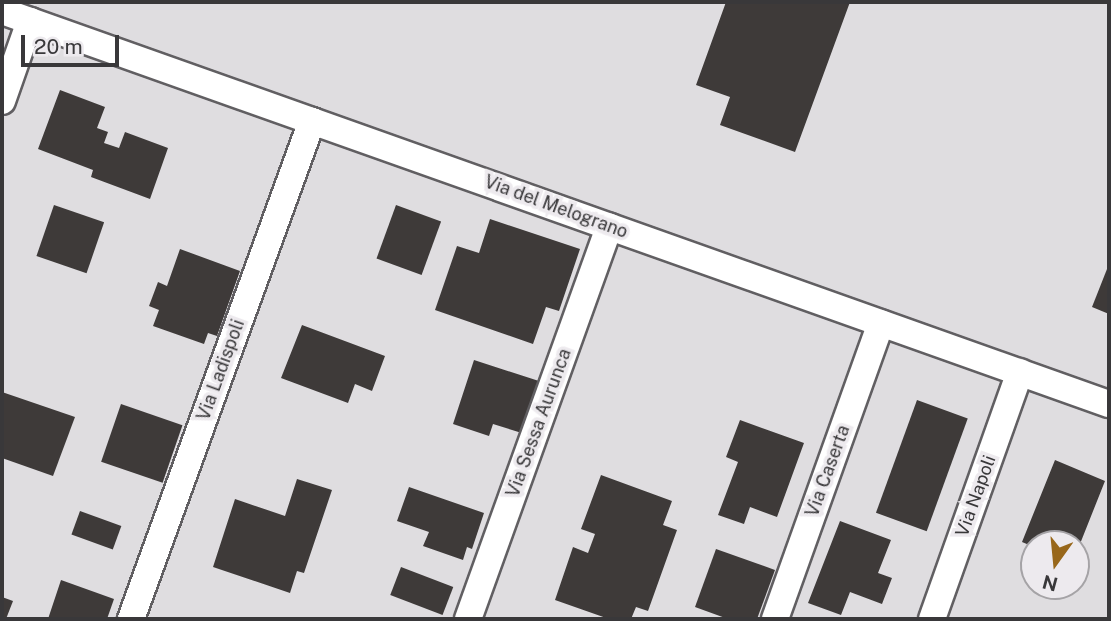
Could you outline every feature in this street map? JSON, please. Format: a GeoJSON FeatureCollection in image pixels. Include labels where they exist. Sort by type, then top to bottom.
{"type":"FeatureCollection","features":[{"type":"Feature","properties":{"kind":"street","name":"Via del Melograno"},"geometry":{"type":"LineString","coordinates":[[2,11],[1109,404]]}},
{"type":"Feature","properties":{"kind":"street"},"geometry":{"type":"LineString","coordinates":[[2,101],[30,21]]}},
{"type":"Feature","properties":{"kind":"street","name":"Via Ladispoli"},"geometry":{"type":"LineString","coordinates":[[131,619],[312,121]]}},
{"type":"Feature","properties":{"kind":"street","name":"Via Sessa Aurunca"},"geometry":{"type":"LineString","coordinates":[[468,619],[609,226]]}},
{"type":"Feature","properties":{"kind":"street","name":"Via Caserta"},"geometry":{"type":"LineString","coordinates":[[775,619],[881,323]]}},
{"type":"Feature","properties":{"kind":"street","name":"Via Napoli"},"geometry":{"type":"LineString","coordinates":[[932,619],[1020,372]]}},
{"type":"Feature","properties":{"kind":"building"},"geometry":{"type":"Polygon","coordinates":[[[726,2],[850,2],[795,152],[720,125],[730,97],[696,85],[726,2]]]}},
{"type":"Feature","properties":{"kind":"building"},"geometry":{"type":"Polygon","coordinates":[[[60,90],[105,107],[97,128],[108,132],[104,143],[119,148],[125,132],[168,148],[150,199],[91,177],[93,170],[38,149],[60,90]]]}},
{"type":"Feature","properties":{"kind":"building"},"geometry":{"type":"Polygon","coordinates":[[[54,205],[104,222],[87,273],[36,256],[54,205]]]}},
{"type":"Feature","properties":{"kind":"building"},"geometry":{"type":"Polygon","coordinates":[[[396,205],[441,221],[422,275],[377,259],[396,205]]]}},
{"type":"Feature","properties":{"kind":"building"},"geometry":{"type":"Polygon","coordinates":[[[490,219],[580,249],[559,311],[546,307],[533,344],[435,310],[457,246],[479,253],[490,219]]]}},
{"type":"Feature","properties":{"kind":"building"},"geometry":{"type":"Polygon","coordinates":[[[180,249],[240,271],[217,336],[208,333],[204,344],[153,326],[159,310],[149,306],[158,282],[167,286],[180,249]]]}},
{"type":"Feature","properties":{"kind":"building"},"geometry":{"type":"Polygon","coordinates":[[[1109,264],[1109,314],[1092,307],[1109,264]]]}},
{"type":"Feature","properties":{"kind":"building"},"geometry":{"type":"Polygon","coordinates":[[[302,325],[385,356],[372,391],[355,384],[348,403],[281,378],[302,325]]]}},
{"type":"Feature","properties":{"kind":"building"},"geometry":{"type":"Polygon","coordinates":[[[474,360],[542,382],[525,434],[493,424],[489,436],[453,424],[474,360]]]}},
{"type":"Feature","properties":{"kind":"building"},"geometry":{"type":"Polygon","coordinates":[[[2,392],[75,417],[53,476],[2,458],[2,392]]]}},
{"type":"Feature","properties":{"kind":"building"},"geometry":{"type":"Polygon","coordinates":[[[917,400],[968,418],[927,531],[876,513],[917,400]]]}},
{"type":"Feature","properties":{"kind":"building"},"geometry":{"type":"Polygon","coordinates":[[[121,404],[182,425],[163,483],[101,462],[121,404]]]}},
{"type":"Feature","properties":{"kind":"building"},"geometry":{"type":"Polygon","coordinates":[[[740,420],[804,443],[777,517],[750,507],[744,524],[718,515],[738,462],[726,457],[740,420]]]}},
{"type":"Feature","properties":{"kind":"building"},"geometry":{"type":"Polygon","coordinates":[[[1055,460],[1105,481],[1086,530],[1027,530],[1055,460]]]}},
{"type":"Feature","properties":{"kind":"building"},"geometry":{"type":"Polygon","coordinates":[[[601,475],[672,501],[663,525],[677,530],[648,611],[636,607],[631,619],[609,619],[555,600],[573,547],[588,553],[595,534],[581,529],[601,475]]]}},
{"type":"Feature","properties":{"kind":"building"},"geometry":{"type":"Polygon","coordinates":[[[297,479],[332,490],[304,573],[297,571],[290,593],[213,567],[235,499],[285,516],[297,479]]]}},
{"type":"Feature","properties":{"kind":"building"},"geometry":{"type":"Polygon","coordinates":[[[409,487],[484,513],[472,549],[467,547],[463,560],[423,546],[429,532],[397,521],[409,487]]]}},
{"type":"Feature","properties":{"kind":"building"},"geometry":{"type":"Polygon","coordinates":[[[80,511],[121,526],[113,550],[71,534],[80,511]]]}},
{"type":"Feature","properties":{"kind":"building"},"geometry":{"type":"Polygon","coordinates":[[[840,521],[891,540],[878,573],[892,578],[882,604],[850,592],[841,615],[808,603],[840,521]]]}},
{"type":"Feature","properties":{"kind":"building"},"geometry":{"type":"Polygon","coordinates":[[[716,549],[775,570],[757,619],[728,619],[695,607],[716,549]]]}},
{"type":"Feature","properties":{"kind":"building"},"geometry":{"type":"Polygon","coordinates":[[[401,567],[453,587],[443,615],[390,595],[401,567]]]}},
{"type":"Feature","properties":{"kind":"building"},"geometry":{"type":"Polygon","coordinates":[[[61,580],[114,599],[107,619],[48,619],[61,580]]]}},
{"type":"Feature","properties":{"kind":"building"},"geometry":{"type":"Polygon","coordinates":[[[2,597],[13,601],[6,619],[2,619],[2,597]]]}}]}
